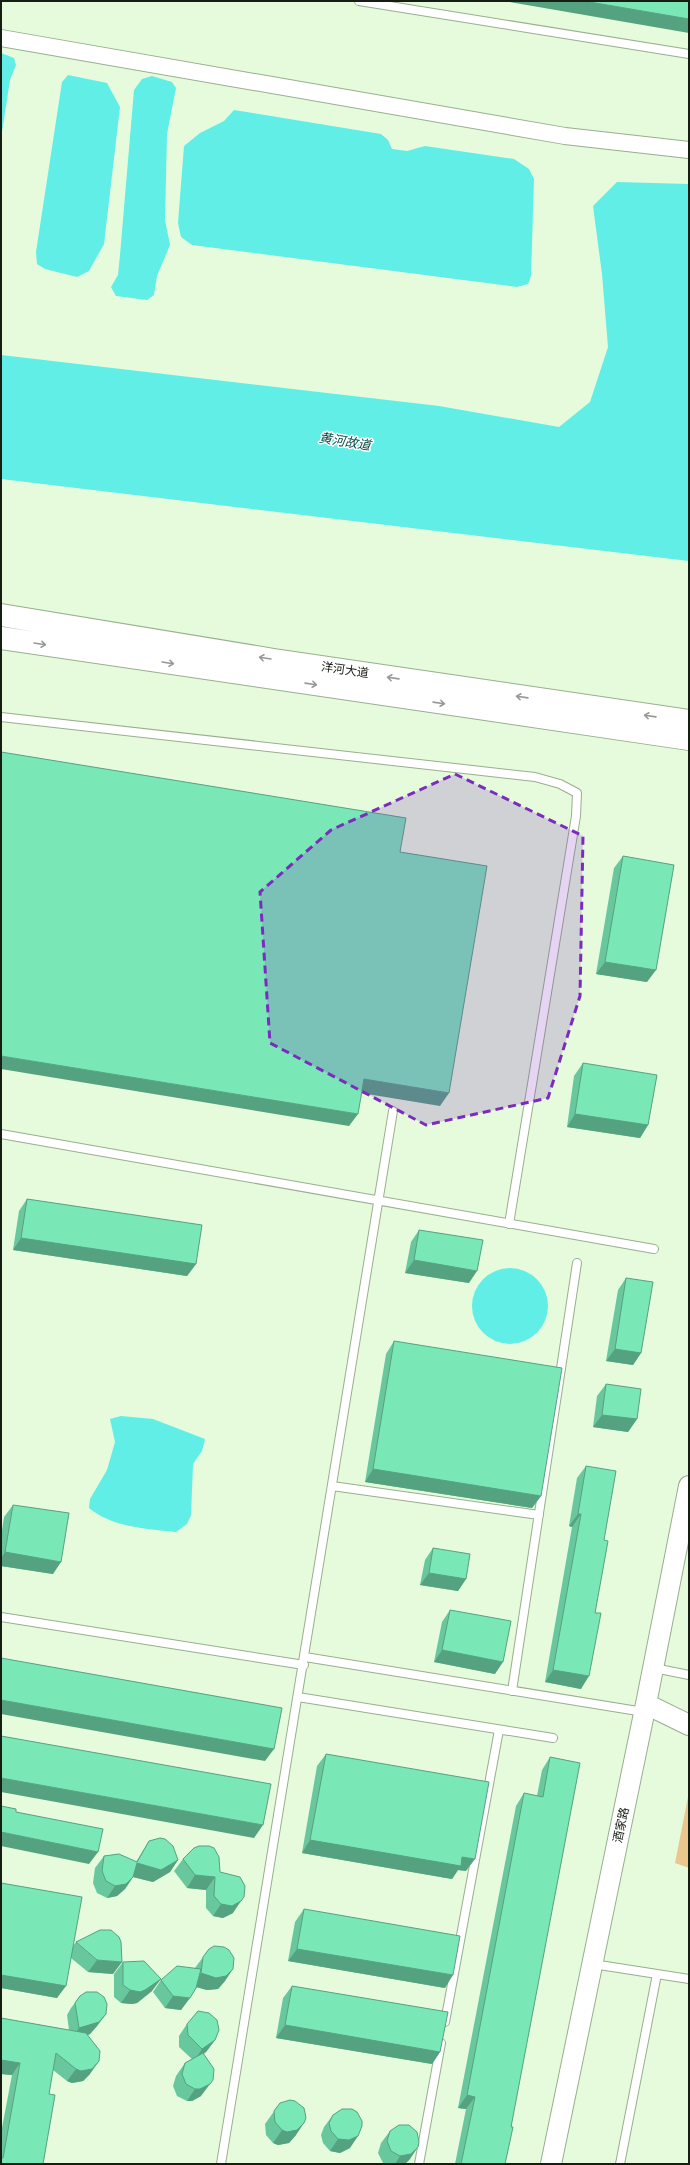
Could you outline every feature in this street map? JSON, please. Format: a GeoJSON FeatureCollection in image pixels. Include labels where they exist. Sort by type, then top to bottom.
{"type":"FeatureCollection","features":[{"type":"Feature","properties":{"kind":"main road","name":"洋河大道"},"geometry":{"type":"LineString","coordinates":[[1,615],[274,660],[689,721]]}},
{"type":"Feature","properties":{"kind":"main road","name":"洋河大道"},"geometry":{"type":"LineString","coordinates":[[1,638],[689,739]]}},
{"type":"Feature","properties":{"kind":"street"},"geometry":{"type":"LineString","coordinates":[[1,38],[565,136],[689,150]]}},
{"type":"Feature","properties":{"kind":"street","name":"酒家路"},"geometry":{"type":"LineString","coordinates":[[551,2164],[689,1486]]}},
{"type":"Feature","properties":{"kind":"street"},"geometry":{"type":"LineString","coordinates":[[645,1708],[689,1725]]}},
{"type":"Feature","properties":{"kind":"lane"},"geometry":{"type":"LineString","coordinates":[[359,1],[689,54]]}},
{"type":"Feature","properties":{"kind":"lane"},"geometry":{"type":"LineString","coordinates":[[1,717],[535,777],[560,784],[578,793],[576,816],[509,1224]]}},
{"type":"Feature","properties":{"kind":"lane"},"geometry":{"type":"LineString","coordinates":[[221,2164],[393,1111]]}},
{"type":"Feature","properties":{"kind":"lane"},"geometry":{"type":"LineString","coordinates":[[1,1134],[654,1249]]}},
{"type":"Feature","properties":{"kind":"lane"},"geometry":{"type":"LineString","coordinates":[[512,1691],[577,1263]]}},
{"type":"Feature","properties":{"kind":"lane"},"geometry":{"type":"LineString","coordinates":[[332,1486],[539,1515]]}},
{"type":"Feature","properties":{"kind":"lane"},"geometry":{"type":"LineString","coordinates":[[1,1617],[512,1691],[645,1708]]}},
{"type":"Feature","properties":{"kind":"lane"},"geometry":{"type":"LineString","coordinates":[[653,1668],[689,1675]]}},
{"type":"Feature","properties":{"kind":"lane"},"geometry":{"type":"LineString","coordinates":[[298,1697],[553,1738]]}},
{"type":"Feature","properties":{"kind":"lane"},"geometry":{"type":"LineString","coordinates":[[418,2164],[499,1730]]}},
{"type":"Feature","properties":{"kind":"lane"},"geometry":{"type":"LineString","coordinates":[[592,1964],[689,1979]]}},
{"type":"Feature","properties":{"kind":"lane"},"geometry":{"type":"LineString","coordinates":[[620,2164],[657,1974]]}},
{"type":"Feature","properties":{"kind":"highlighted area"},"geometry":{"type":"Polygon","coordinates":[[[455,774],[583,836],[580,996],[548,1098],[426,1125],[270,1043],[260,892],[331,830],[455,774]]]}},
{"type":"Feature","properties":{"kind":"shaded area"},"geometry":{"type":"Polygon","coordinates":[[[689,1792],[689,1868],[675,1863],[689,1792]]]}},
{"type":"Feature","properties":{"kind":"water"},"geometry":{"type":"Polygon","coordinates":[[[1,53],[14,58],[16,65],[10,80],[1,138],[1,53]]]}},
{"type":"Feature","properties":{"kind":"water"},"geometry":{"type":"Polygon","coordinates":[[[68,75],[107,83],[120,107],[104,244],[89,271],[77,277],[45,269],[37,264],[36,252],[62,82],[68,75]]]}},
{"type":"Feature","properties":{"kind":"water"},"geometry":{"type":"Polygon","coordinates":[[[152,76],[172,82],[176,88],[167,134],[165,220],[170,245],[157,276],[154,295],[147,300],[116,296],[111,287],[118,275],[134,90],[142,79],[152,76]]]}},
{"type":"Feature","properties":{"kind":"water"},"geometry":{"type":"Polygon","coordinates":[[[234,110],[381,134],[388,140],[392,149],[407,151],[425,146],[514,159],[529,169],[534,179],[531,276],[528,284],[517,287],[192,245],[181,237],[178,223],[184,146],[200,133],[224,121],[234,110]]]}},
{"type":"Feature","properties":{"kind":"water","name":"黄河故道"},"geometry":{"type":"Polygon","coordinates":[[[617,182],[689,184],[689,561],[1,479],[1,355],[439,406],[559,427],[590,402],[608,347],[602,274],[593,206],[617,182]]]}},
{"type":"Feature","properties":{"kind":"water"},"geometry":{"type":"Polygon","coordinates":[[[503,1268],[517,1268],[531,1274],[542,1285],[548,1299],[548,1313],[545,1321],[537,1333],[531,1338],[517,1344],[503,1344],[489,1338],[478,1327],[472,1313],[472,1299],[478,1285],[489,1274],[503,1268]]]}},
{"type":"Feature","properties":{"kind":"water"},"geometry":{"type":"Polygon","coordinates":[[[121,1416],[153,1419],[205,1439],[202,1451],[193,1464],[191,1515],[187,1524],[176,1532],[142,1528],[119,1523],[98,1514],[89,1508],[90,1499],[107,1470],[115,1442],[110,1419],[121,1416]]]}},
{"type":"Feature","properties":{"kind":"building"},"geometry":{"type":"Polygon","coordinates":[[[584,1],[689,1],[689,19],[584,1]]]}},
{"type":"Feature","properties":{"kind":"building"},"geometry":{"type":"Polygon","coordinates":[[[1,752],[406,818],[400,852],[487,866],[449,1093],[364,1079],[358,1114],[1,1056],[1,752]]]}},
{"type":"Feature","properties":{"kind":"building"},"geometry":{"type":"Polygon","coordinates":[[[623,856],[674,865],[656,970],[605,962],[623,856]]]}},
{"type":"Feature","properties":{"kind":"building"},"geometry":{"type":"Polygon","coordinates":[[[583,1063],[657,1075],[648,1125],[575,1114],[583,1063]]]}},
{"type":"Feature","properties":{"kind":"building"},"geometry":{"type":"Polygon","coordinates":[[[27,1199],[202,1225],[196,1264],[21,1238],[27,1199]]]}},
{"type":"Feature","properties":{"kind":"building"},"geometry":{"type":"Polygon","coordinates":[[[419,1230],[483,1240],[477,1271],[414,1260],[419,1230]]]}},
{"type":"Feature","properties":{"kind":"building"},"geometry":{"type":"Polygon","coordinates":[[[626,1278],[653,1282],[641,1353],[615,1349],[626,1278]]]}},
{"type":"Feature","properties":{"kind":"building"},"geometry":{"type":"Polygon","coordinates":[[[394,1341],[562,1368],[541,1496],[373,1469],[394,1341]]]}},
{"type":"Feature","properties":{"kind":"building"},"geometry":{"type":"Polygon","coordinates":[[[606,1384],[641,1389],[637,1419],[602,1415],[606,1384]]]}},
{"type":"Feature","properties":{"kind":"building"},"geometry":{"type":"Polygon","coordinates":[[[586,1466],[616,1471],[604,1540],[608,1541],[595,1613],[601,1613],[589,1676],[553,1670],[581,1514],[578,1514],[586,1466]]]}},
{"type":"Feature","properties":{"kind":"building"},"geometry":{"type":"Polygon","coordinates":[[[13,1505],[69,1513],[61,1562],[5,1552],[13,1505]]]}},
{"type":"Feature","properties":{"kind":"building"},"geometry":{"type":"Polygon","coordinates":[[[433,1548],[470,1554],[466,1579],[429,1573],[433,1548]]]}},
{"type":"Feature","properties":{"kind":"building"},"geometry":{"type":"Polygon","coordinates":[[[450,1610],[511,1621],[503,1662],[442,1650],[450,1610]]]}},
{"type":"Feature","properties":{"kind":"building"},"geometry":{"type":"Polygon","coordinates":[[[1,1658],[282,1708],[274,1749],[1,1700],[1,1658]]]}},
{"type":"Feature","properties":{"kind":"building"},"geometry":{"type":"Polygon","coordinates":[[[1,1736],[271,1784],[263,1825],[1,1778],[1,1736]]]}},
{"type":"Feature","properties":{"kind":"building"},"geometry":{"type":"Polygon","coordinates":[[[326,1754],[489,1782],[475,1859],[462,1857],[461,1866],[310,1840],[326,1754]]]}},
{"type":"Feature","properties":{"kind":"building"},"geometry":{"type":"Polygon","coordinates":[[[550,1757],[580,1763],[505,2164],[461,2164],[475,2097],[467,2095],[524,1793],[543,1797],[550,1757]]]}},
{"type":"Feature","properties":{"kind":"building"},"geometry":{"type":"Polygon","coordinates":[[[1,1806],[16,1809],[16,1812],[103,1829],[98,1852],[1,1832],[1,1806]]]}},
{"type":"Feature","properties":{"kind":"building"},"geometry":{"type":"Polygon","coordinates":[[[160,1838],[165,1839],[173,1846],[178,1860],[161,1870],[137,1863],[133,1877],[126,1884],[115,1886],[106,1881],[102,1871],[104,1856],[119,1854],[137,1862],[149,1841],[160,1838]]]}},
{"type":"Feature","properties":{"kind":"building"},"geometry":{"type":"Polygon","coordinates":[[[199,1846],[209,1846],[214,1848],[219,1857],[220,1872],[240,1877],[245,1886],[244,1897],[241,1901],[232,1906],[221,1904],[214,1896],[215,1877],[195,1875],[183,1859],[194,1848],[199,1846]]]}},
{"type":"Feature","properties":{"kind":"building"},"geometry":{"type":"Polygon","coordinates":[[[1,1883],[82,1897],[66,1986],[1,1975],[1,1883]]]}},
{"type":"Feature","properties":{"kind":"building"},"geometry":{"type":"Polygon","coordinates":[[[304,1909],[460,1936],[453,1975],[297,1949],[304,1909]]]}},
{"type":"Feature","properties":{"kind":"building"},"geometry":{"type":"Polygon","coordinates":[[[100,1930],[111,1930],[119,1937],[121,1942],[122,1962],[97,1960],[76,1942],[100,1930]]]}},
{"type":"Feature","properties":{"kind":"building"},"geometry":{"type":"Polygon","coordinates":[[[214,1946],[224,1947],[229,1950],[234,1958],[233,1969],[226,1976],[216,1978],[201,1973],[203,1957],[209,1949],[214,1946]]]}},
{"type":"Feature","properties":{"kind":"building"},"geometry":{"type":"Polygon","coordinates":[[[144,1961],[161,1979],[140,1992],[130,1990],[123,1985],[123,1962],[144,1961]]]}},
{"type":"Feature","properties":{"kind":"building"},"geometry":{"type":"Polygon","coordinates":[[[177,1966],[201,1969],[196,1988],[190,1998],[173,1996],[161,1980],[177,1966]]]}},
{"type":"Feature","properties":{"kind":"building"},"geometry":{"type":"Polygon","coordinates":[[[292,1986],[448,2012],[440,2052],[285,2025],[292,1986]]]}},
{"type":"Feature","properties":{"kind":"building"},"geometry":{"type":"Polygon","coordinates":[[[86,1992],[97,1992],[104,1997],[107,2004],[106,2014],[99,2022],[79,2028],[75,2003],[80,1996],[86,1992]]]}},
{"type":"Feature","properties":{"kind":"building"},"geometry":{"type":"Polygon","coordinates":[[[198,2011],[209,2013],[217,2020],[219,2030],[215,2040],[202,2049],[188,2035],[187,2024],[198,2011]]]}},
{"type":"Feature","properties":{"kind":"building"},"geometry":{"type":"Polygon","coordinates":[[[1,2018],[86,2033],[100,2051],[99,2061],[92,2069],[81,2071],[76,2069],[56,2053],[49,2094],[55,2095],[43,2164],[1,2164],[20,2063],[1,2060],[1,2018]]]}},
{"type":"Feature","properties":{"kind":"building"},"geometry":{"type":"Polygon","coordinates":[[[203,2053],[214,2069],[213,2080],[210,2084],[200,2089],[195,2089],[186,2084],[182,2074],[185,2063],[203,2053]]]}},
{"type":"Feature","properties":{"kind":"building"},"geometry":{"type":"Polygon","coordinates":[[[290,2100],[295,2101],[304,2108],[306,2118],[304,2123],[297,2130],[287,2132],[282,2130],[275,2122],[274,2111],[280,2103],[290,2100]]]}},
{"type":"Feature","properties":{"kind":"building"},"geometry":{"type":"Polygon","coordinates":[[[342,2109],[352,2109],[357,2112],[362,2121],[362,2126],[358,2136],[349,2140],[338,2139],[331,2131],[329,2123],[333,2115],[342,2109]]]}},
{"type":"Feature","properties":{"kind":"building"},"geometry":{"type":"Polygon","coordinates":[[[399,2125],[409,2125],[417,2132],[419,2142],[418,2147],[411,2154],[400,2156],[391,2151],[387,2141],[390,2131],[399,2125]]]}}]}
